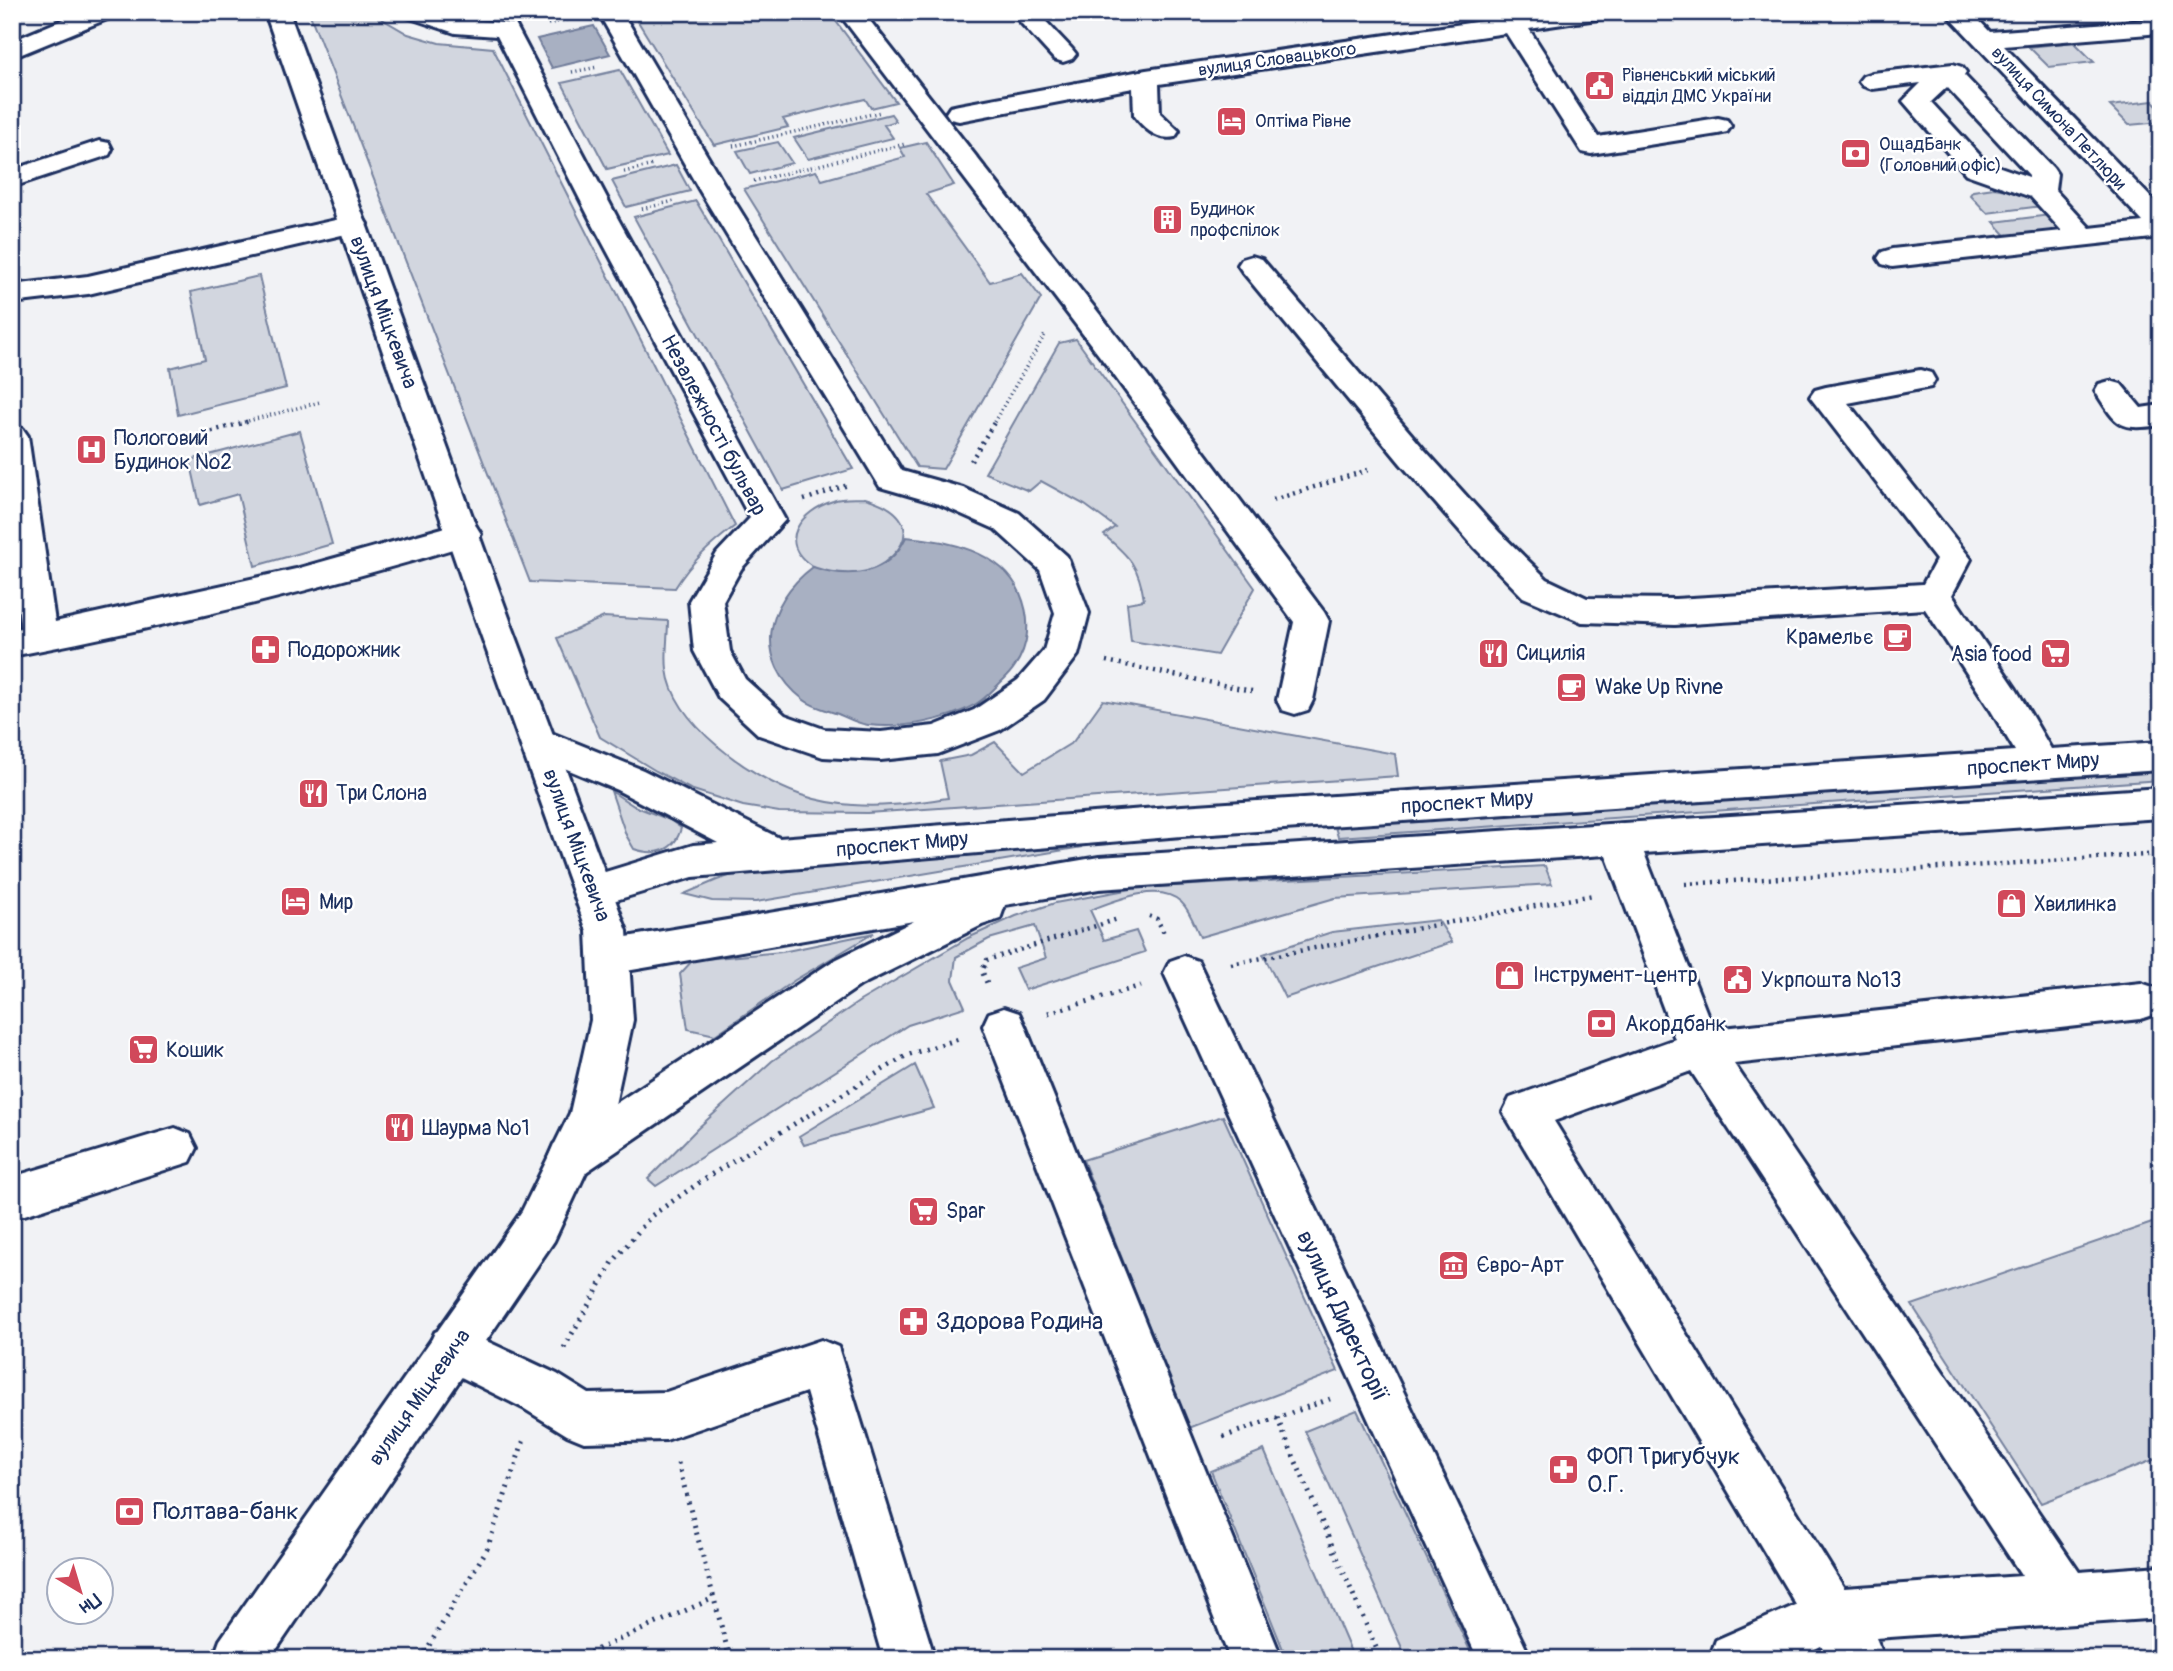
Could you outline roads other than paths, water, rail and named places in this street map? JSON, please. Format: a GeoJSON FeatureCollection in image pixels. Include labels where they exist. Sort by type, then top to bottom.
{"type":"FeatureCollection","features":[{"type":"Feature","properties":{"kind":"street"},"geometry":{"type":"LineString","coordinates":[[12,50],[103,12]]}},
{"type":"Feature","properties":{"kind":"street","name":"вулиця Міцкевича"},"geometry":{"type":"LineString","coordinates":[[239,1659],[538,1226],[591,1114],[612,1020],[607,931],[495,626],[277,12]]}},
{"type":"Feature","properties":{"kind":"street","name":"Незалежності бульвар"},"geometry":{"type":"LineString","coordinates":[[416,12],[455,26],[506,29],[604,219],[768,520],[729,561],[706,601],[712,651],[732,688],[772,725],[823,743],[881,746],[938,740],[987,720],[1031,690],[1060,655],[1072,613],[1055,564],[1007,522],[951,496],[891,479],[714,191],[610,12]]}},
{"type":"Feature","properties":{"kind":"street"},"geometry":{"type":"LineString","coordinates":[[850,12],[919,103],[951,124],[1068,296],[1234,513],[1312,621],[1295,700]]}},
{"type":"Feature","properties":{"kind":"street"},"geometry":{"type":"LineString","coordinates":[[1023,12],[1063,54]]}},
{"type":"Feature","properties":{"kind":"street","name":"вулиця Словацького"},"geometry":{"type":"LineString","coordinates":[[951,124],[1146,78],[1597,12]]}},
{"type":"Feature","properties":{"kind":"street","name":"вулиця Симона Петлюри"},"geometry":{"type":"LineString","coordinates":[[1958,12],[2161,227]]}},
{"type":"Feature","properties":{"kind":"street"},"geometry":{"type":"LineString","coordinates":[[1513,24],[1591,146],[1718,126]]}},
{"type":"Feature","properties":{"kind":"street"},"geometry":{"type":"LineString","coordinates":[[1985,40],[2161,26]]}},
{"type":"Feature","properties":{"kind":"street"},"geometry":{"type":"LineString","coordinates":[[1872,81],[2008,64]]}},
{"type":"Feature","properties":{"kind":"street"},"geometry":{"type":"LineString","coordinates":[[1948,73],[1916,101],[1976,168],[2041,191],[2083,237]]}},
{"type":"Feature","properties":{"kind":"street"},"geometry":{"type":"LineString","coordinates":[[1948,73],[2043,174],[2041,191]]}},
{"type":"Feature","properties":{"kind":"street"},"geometry":{"type":"LineString","coordinates":[[1146,78],[1147,115],[1166,131]]}},
{"type":"Feature","properties":{"kind":"street"},"geometry":{"type":"LineString","coordinates":[[12,179],[99,149]]}},
{"type":"Feature","properties":{"kind":"street"},"geometry":{"type":"LineString","coordinates":[[12,294],[88,285],[353,224]]}},
{"type":"Feature","properties":{"kind":"street"},"geometry":{"type":"LineString","coordinates":[[1892,258],[2161,227]]}},
{"type":"Feature","properties":{"kind":"street"},"geometry":{"type":"LineString","coordinates":[[1252,265],[1412,456],[1487,540],[1535,588],[1583,610],[1675,612],[1934,596]]}},
{"type":"Feature","properties":{"kind":"street"},"geometry":{"type":"LineString","coordinates":[[1920,380],[1826,397],[1954,559],[1934,596]]}},
{"type":"Feature","properties":{"kind":"street"},"geometry":{"type":"LineString","coordinates":[[2109,391],[2133,419],[2161,415]]}},
{"type":"Feature","properties":{"kind":"street"},"geometry":{"type":"LineString","coordinates":[[12,436],[26,640],[105,626],[369,564],[464,534]]}},
{"type":"Feature","properties":{"kind":"street"},"geometry":{"type":"LineString","coordinates":[[1934,596],[2003,699],[2041,764]]}},
{"type":"Feature","properties":{"kind":"street"},"geometry":{"type":"LineString","coordinates":[[539,742],[630,780],[774,854]]}},
{"type":"Feature","properties":{"kind":"street","name":"проспект Миру"},"geometry":{"type":"LineString","coordinates":[[593,891],[693,860],[1182,821],[2161,756]]}},
{"type":"Feature","properties":{"kind":"street"},"geometry":{"type":"LineString","coordinates":[[609,957],[1099,873],[2161,803]]}},
{"type":"Feature","properties":{"kind":"street"},"geometry":{"type":"LineString","coordinates":[[1619,839],[1700,1049],[2067,1599]]}},
{"type":"Feature","properties":{"kind":"street"},"geometry":{"type":"LineString","coordinates":[[570,1158],[847,973],[970,912],[1099,873]]}},
{"type":"Feature","properties":{"kind":"street","name":"вулиця Директорії"},"geometry":{"type":"LineString","coordinates":[[1184,973],[1374,1384],[1505,1659]]}},
{"type":"Feature","properties":{"kind":"street"},"geometry":{"type":"LineString","coordinates":[[1859,1659],[1525,1112],[1700,1049],[2141,1001]]}},
{"type":"Feature","properties":{"kind":"street"},"geometry":{"type":"LineString","coordinates":[[998,1010],[1256,1659]]}},
{"type":"Feature","properties":{"kind":"street"},"geometry":{"type":"LineString","coordinates":[[12,1198],[175,1148]]}},
{"type":"Feature","properties":{"kind":"street"},"geometry":{"type":"LineString","coordinates":[[452,1348],[540,1391],[584,1418],[666,1416],[821,1363],[909,1659]]}},
{"type":"Feature","properties":{"kind":"street"},"geometry":{"type":"LineString","coordinates":[[1735,1659],[1831,1615],[2161,1592]]}},
{"type":"Feature","properties":{"kind":"water"},"geometry":{"type":"Polygon","coordinates":[[[594,26],[610,54],[552,68],[537,39],[594,26]]]}},
{"type":"Feature","properties":{"kind":"water"},"geometry":{"type":"Polygon","coordinates":[[[906,537],[938,541],[971,550],[1000,567],[1012,579],[1020,593],[1027,617],[1026,641],[1017,663],[979,702],[951,715],[924,722],[895,726],[864,724],[804,700],[788,685],[777,668],[772,650],[771,632],[784,597],[813,567],[854,573],[878,567],[889,560],[906,537]]]}},
{"type":"Feature","properties":{"kind":"place","name":"Рівненський міський відділ ДМС України"},"geometry":{"type":"Point","coordinates":[1599,85]}},
{"type":"Feature","properties":{"kind":"place","name":"Оптіма Рівне"},"geometry":{"type":"Point","coordinates":[1232,121]}},
{"type":"Feature","properties":{"kind":"place","name":"ОщадБанк (Головний офіс)"},"geometry":{"type":"Point","coordinates":[1856,154]}},
{"type":"Feature","properties":{"kind":"place","name":"Будинок профспілок"},"geometry":{"type":"Point","coordinates":[1167,219]}},
{"type":"Feature","properties":{"kind":"place","name":"Пологовий Будинок №2"},"geometry":{"type":"Point","coordinates":[91,450]}},
{"type":"Feature","properties":{"kind":"place","name":"Крамельє"},"geometry":{"type":"Point","coordinates":[1897,637]}},
{"type":"Feature","properties":{"kind":"place","name":"Подорожник"},"geometry":{"type":"Point","coordinates":[265,650]}},
{"type":"Feature","properties":{"kind":"place","name":"Сицилія"},"geometry":{"type":"Point","coordinates":[1493,653]}},
{"type":"Feature","properties":{"kind":"place","name":"Asia food"},"geometry":{"type":"Point","coordinates":[2055,654]}},
{"type":"Feature","properties":{"kind":"place","name":"Wake Up Rivne"},"geometry":{"type":"Point","coordinates":[1572,687]}},
{"type":"Feature","properties":{"kind":"place","name":"Три Слона"},"geometry":{"type":"Point","coordinates":[313,793]}},
{"type":"Feature","properties":{"kind":"place","name":"Мир"},"geometry":{"type":"Point","coordinates":[296,902]}},
{"type":"Feature","properties":{"kind":"place","name":"Хвилинка"},"geometry":{"type":"Point","coordinates":[2011,904]}},
{"type":"Feature","properties":{"kind":"place","name":"Інструмент-центр"},"geometry":{"type":"Point","coordinates":[1510,975]}},
{"type":"Feature","properties":{"kind":"place","name":"Укрпошта №13"},"geometry":{"type":"Point","coordinates":[1738,980]}},
{"type":"Feature","properties":{"kind":"place","name":"Акордбанк"},"geometry":{"type":"Point","coordinates":[1602,1024]}},
{"type":"Feature","properties":{"kind":"place","name":"Кошик"},"geometry":{"type":"Point","coordinates":[143,1050]}},
{"type":"Feature","properties":{"kind":"place","name":"Шаурма №1"},"geometry":{"type":"Point","coordinates":[399,1128]}},
{"type":"Feature","properties":{"kind":"place","name":"Spar"},"geometry":{"type":"Point","coordinates":[923,1211]}},
{"type":"Feature","properties":{"kind":"place","name":"Євро-Арт"},"geometry":{"type":"Point","coordinates":[1454,1265]}},
{"type":"Feature","properties":{"kind":"place","name":"Здорова Родина"},"geometry":{"type":"Point","coordinates":[913,1321]}},
{"type":"Feature","properties":{"kind":"place","name":"ФОП Тригубчук О.Г."},"geometry":{"type":"Point","coordinates":[1564,1470]}},
{"type":"Feature","properties":{"kind":"place","name":"Полтава-банк"},"geometry":{"type":"Point","coordinates":[130,1511]}}]}
